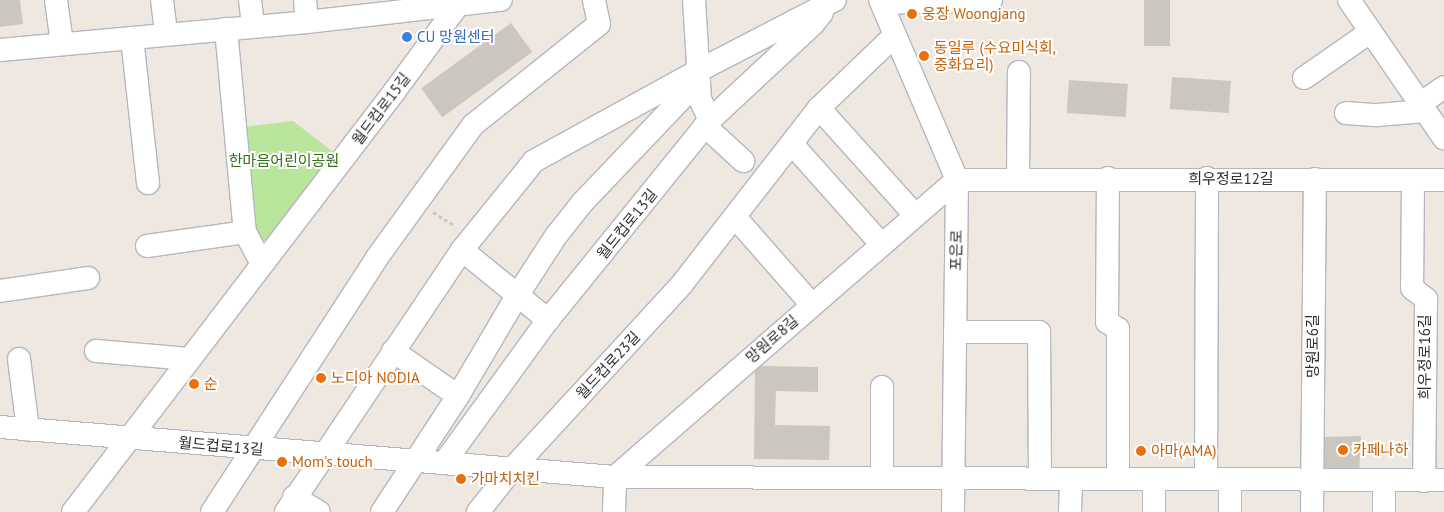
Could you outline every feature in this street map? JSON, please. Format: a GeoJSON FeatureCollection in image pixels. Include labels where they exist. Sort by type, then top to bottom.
{"type":"FeatureCollection","features":[{"type":"Feature","properties":{"kind":"street"},"geometry":{"type":"LineString","coordinates":[[56,0],[62,44]]}},
{"type":"Feature","properties":{"kind":"street"},"geometry":{"type":"LineString","coordinates":[[162,0],[166,34]]}},
{"type":"Feature","properties":{"kind":"street"},"geometry":{"type":"LineString","coordinates":[[250,0],[253,26]]}},
{"type":"Feature","properties":{"kind":"street"},"geometry":{"type":"LineString","coordinates":[[305,0],[308,22]]}},
{"type":"Feature","properties":{"kind":"street"},"geometry":{"type":"LineString","coordinates":[[0,50],[308,22],[458,3],[502,0]]}},
{"type":"Feature","properties":{"kind":"street"},"geometry":{"type":"LineString","coordinates":[[212,512],[376,260],[473,125],[599,24],[594,0]]}},
{"type":"Feature","properties":{"kind":"street"},"geometry":{"type":"LineString","coordinates":[[694,0],[700,99],[708,123],[743,161]]}},
{"type":"Feature","properties":{"kind":"street","name":"포은로"},"geometry":{"type":"LineString","coordinates":[[953,512],[957,180],[881,1],[991,0]]}},
{"type":"Feature","properties":{"kind":"street"},"geometry":{"type":"LineString","coordinates":[[1348,0],[1444,138]]}},
{"type":"Feature","properties":{"kind":"street"},"geometry":{"type":"LineString","coordinates":[[319,512],[290,505],[393,350],[467,244],[534,161],[698,76],[833,1]]}},
{"type":"Feature","properties":{"kind":"street","name":"월드컵로13길"},"geometry":{"type":"LineString","coordinates":[[444,463],[548,320],[708,123],[813,24],[833,1]]}},
{"type":"Feature","properties":{"kind":"street","name":"월드컵로15길"},"geometry":{"type":"LineString","coordinates":[[74,512],[394,92],[458,3]]}},
{"type":"Feature","properties":{"kind":"street"},"geometry":{"type":"LineString","coordinates":[[226,29],[245,232],[262,264]]}},
{"type":"Feature","properties":{"kind":"street"},"geometry":{"type":"LineString","coordinates":[[1304,78],[1370,32]]}},
{"type":"Feature","properties":{"kind":"street","name":"월드컵로23길"},"geometry":{"type":"LineString","coordinates":[[478,512],[513,468],[682,284],[819,108],[896,35]]}},
{"type":"Feature","properties":{"kind":"street"},"geometry":{"type":"LineString","coordinates":[[132,38],[148,183]]}},
{"type":"Feature","properties":{"kind":"street"},"geometry":{"type":"LineString","coordinates":[[1018,179],[1019,72]]}},
{"type":"Feature","properties":{"kind":"street"},"geometry":{"type":"LineString","coordinates":[[382,512],[458,396],[517,296],[556,236],[582,203],[698,76]]}},
{"type":"Feature","properties":{"kind":"street"},"geometry":{"type":"LineString","coordinates":[[1346,113],[1376,115],[1422,107],[1444,87]]}},
{"type":"Feature","properties":{"kind":"street"},"geometry":{"type":"LineString","coordinates":[[819,108],[915,215]]}},
{"type":"Feature","properties":{"kind":"street"},"geometry":{"type":"LineString","coordinates":[[792,144],[881,244]]}},
{"type":"Feature","properties":{"kind":"street"},"geometry":{"type":"LineString","coordinates":[[1108,178],[1107,322],[1118,329],[1118,479]]}},
{"type":"Feature","properties":{"kind":"street","name":"희우정로12길"},"geometry":{"type":"LineString","coordinates":[[957,180],[1108,178],[1444,180]]}},
{"type":"Feature","properties":{"kind":"street"},"geometry":{"type":"LineString","coordinates":[[1206,479],[1207,178]]}},
{"type":"Feature","properties":{"kind":"street","name":"망원로6길"},"geometry":{"type":"LineString","coordinates":[[1312,512],[1315,179]]}},
{"type":"Feature","properties":{"kind":"street","name":"망원로8길"},"geometry":{"type":"LineString","coordinates":[[615,477],[881,244],[957,180]]}},
{"type":"Feature","properties":{"kind":"street","name":"희우정로16길"},"geometry":{"type":"LineString","coordinates":[[954,478],[1312,481],[1434,480],[1426,298],[1412,288],[1413,180]]}},
{"type":"Feature","properties":{"kind":"street"},"geometry":{"type":"LineString","coordinates":[[735,216],[812,305]]}},
{"type":"Feature","properties":{"kind":"street"},"geometry":{"type":"LineString","coordinates":[[147,246],[245,232]]}},
{"type":"Feature","properties":{"kind":"street"},"geometry":{"type":"LineString","coordinates":[[467,244],[517,296],[548,320]]}},
{"type":"Feature","properties":{"kind":"street"},"geometry":{"type":"LineString","coordinates":[[0,291],[88,278]]}},
{"type":"Feature","properties":{"kind":"street"},"geometry":{"type":"LineString","coordinates":[[955,332],[1039,332],[1040,479]]}},
{"type":"Feature","properties":{"kind":"street"},"geometry":{"type":"LineString","coordinates":[[393,350],[458,396]]}},
{"type":"Feature","properties":{"kind":"street"},"geometry":{"type":"LineString","coordinates":[[96,351],[190,359]]}},
{"type":"Feature","properties":{"kind":"street"},"geometry":{"type":"LineString","coordinates":[[19,359],[28,429]]}},
{"type":"Feature","properties":{"kind":"street"},"geometry":{"type":"LineString","coordinates":[[882,387],[882,478]]}},
{"type":"Feature","properties":{"kind":"street","name":"월드컵로13길"},"geometry":{"type":"LineString","coordinates":[[0,427],[615,477],[954,478]]}},
{"type":"Feature","properties":{"kind":"street"},"geometry":{"type":"LineString","coordinates":[[614,512],[615,477]]}},
{"type":"Feature","properties":{"kind":"street"},"geometry":{"type":"LineString","coordinates":[[1070,512],[1071,479]]}},
{"type":"Feature","properties":{"kind":"street"},"geometry":{"type":"LineString","coordinates":[[1154,479],[1154,512]]}},
{"type":"Feature","properties":{"kind":"street"},"geometry":{"type":"LineString","coordinates":[[1230,480],[1230,512]]}},
{"type":"Feature","properties":{"kind":"street"},"geometry":{"type":"LineString","coordinates":[[1384,480],[1384,512]]}},
{"type":"Feature","properties":{"kind":"path"},"geometry":{"type":"LineString","coordinates":[[417,202],[467,244]]}},
{"type":"Feature","properties":{"kind":"green space","name":"한마음어린이공원"},"geometry":{"type":"Polygon","coordinates":[[[293,121],[336,154],[269,241],[254,237],[244,127],[293,121]]]}},
{"type":"Feature","properties":{"kind":"building"},"geometry":{"type":"Polygon","coordinates":[[[0,0],[20,0],[23,24],[0,27],[0,0]]]}},
{"type":"Feature","properties":{"kind":"building"},"geometry":{"type":"Polygon","coordinates":[[[1144,0],[1170,0],[1170,46],[1144,46],[1144,0]]]}},
{"type":"Feature","properties":{"kind":"building"},"geometry":{"type":"Polygon","coordinates":[[[511,23],[532,52],[442,117],[421,88],[511,23]]]}},
{"type":"Feature","properties":{"kind":"building"},"geometry":{"type":"Polygon","coordinates":[[[1172,77],[1231,81],[1229,113],[1170,109],[1172,77]]]}},
{"type":"Feature","properties":{"kind":"building"},"geometry":{"type":"Polygon","coordinates":[[[1069,80],[1128,84],[1126,117],[1067,113],[1069,80]]]}},
{"type":"Feature","properties":{"kind":"building"},"geometry":{"type":"Polygon","coordinates":[[[755,366],[818,367],[818,392],[776,391],[775,425],[830,426],[829,460],[754,459],[755,366]]]}},
{"type":"Feature","properties":{"kind":"building"},"geometry":{"type":"Polygon","coordinates":[[[1361,436],[1359,475],[1321,471],[1322,437],[1361,436]]]}},
{"type":"Feature","properties":{"kind":"place","name":"웅장 Woongjang"},"geometry":{"type":"Point","coordinates":[912,14]}},
{"type":"Feature","properties":{"kind":"place","name":"CU 망원센터"},"geometry":{"type":"Point","coordinates":[407,37]}},
{"type":"Feature","properties":{"kind":"place","name":"동일루 (수요미식회, 중화요리)"},"geometry":{"type":"Point","coordinates":[924,56]}},
{"type":"Feature","properties":{"kind":"place","name":"노디아 NODIA"},"geometry":{"type":"Point","coordinates":[321,378]}},
{"type":"Feature","properties":{"kind":"place","name":"순"},"geometry":{"type":"Point","coordinates":[194,384]}},
{"type":"Feature","properties":{"kind":"place","name":"카페나하"},"geometry":{"type":"Point","coordinates":[1343,450]}},
{"type":"Feature","properties":{"kind":"place","name":"아마(AMA)"},"geometry":{"type":"Point","coordinates":[1141,451]}},
{"type":"Feature","properties":{"kind":"place","name":"Mom's touch"},"geometry":{"type":"Point","coordinates":[282,462]}},
{"type":"Feature","properties":{"kind":"place","name":"가마치치킨"},"geometry":{"type":"Point","coordinates":[461,479]}}]}
